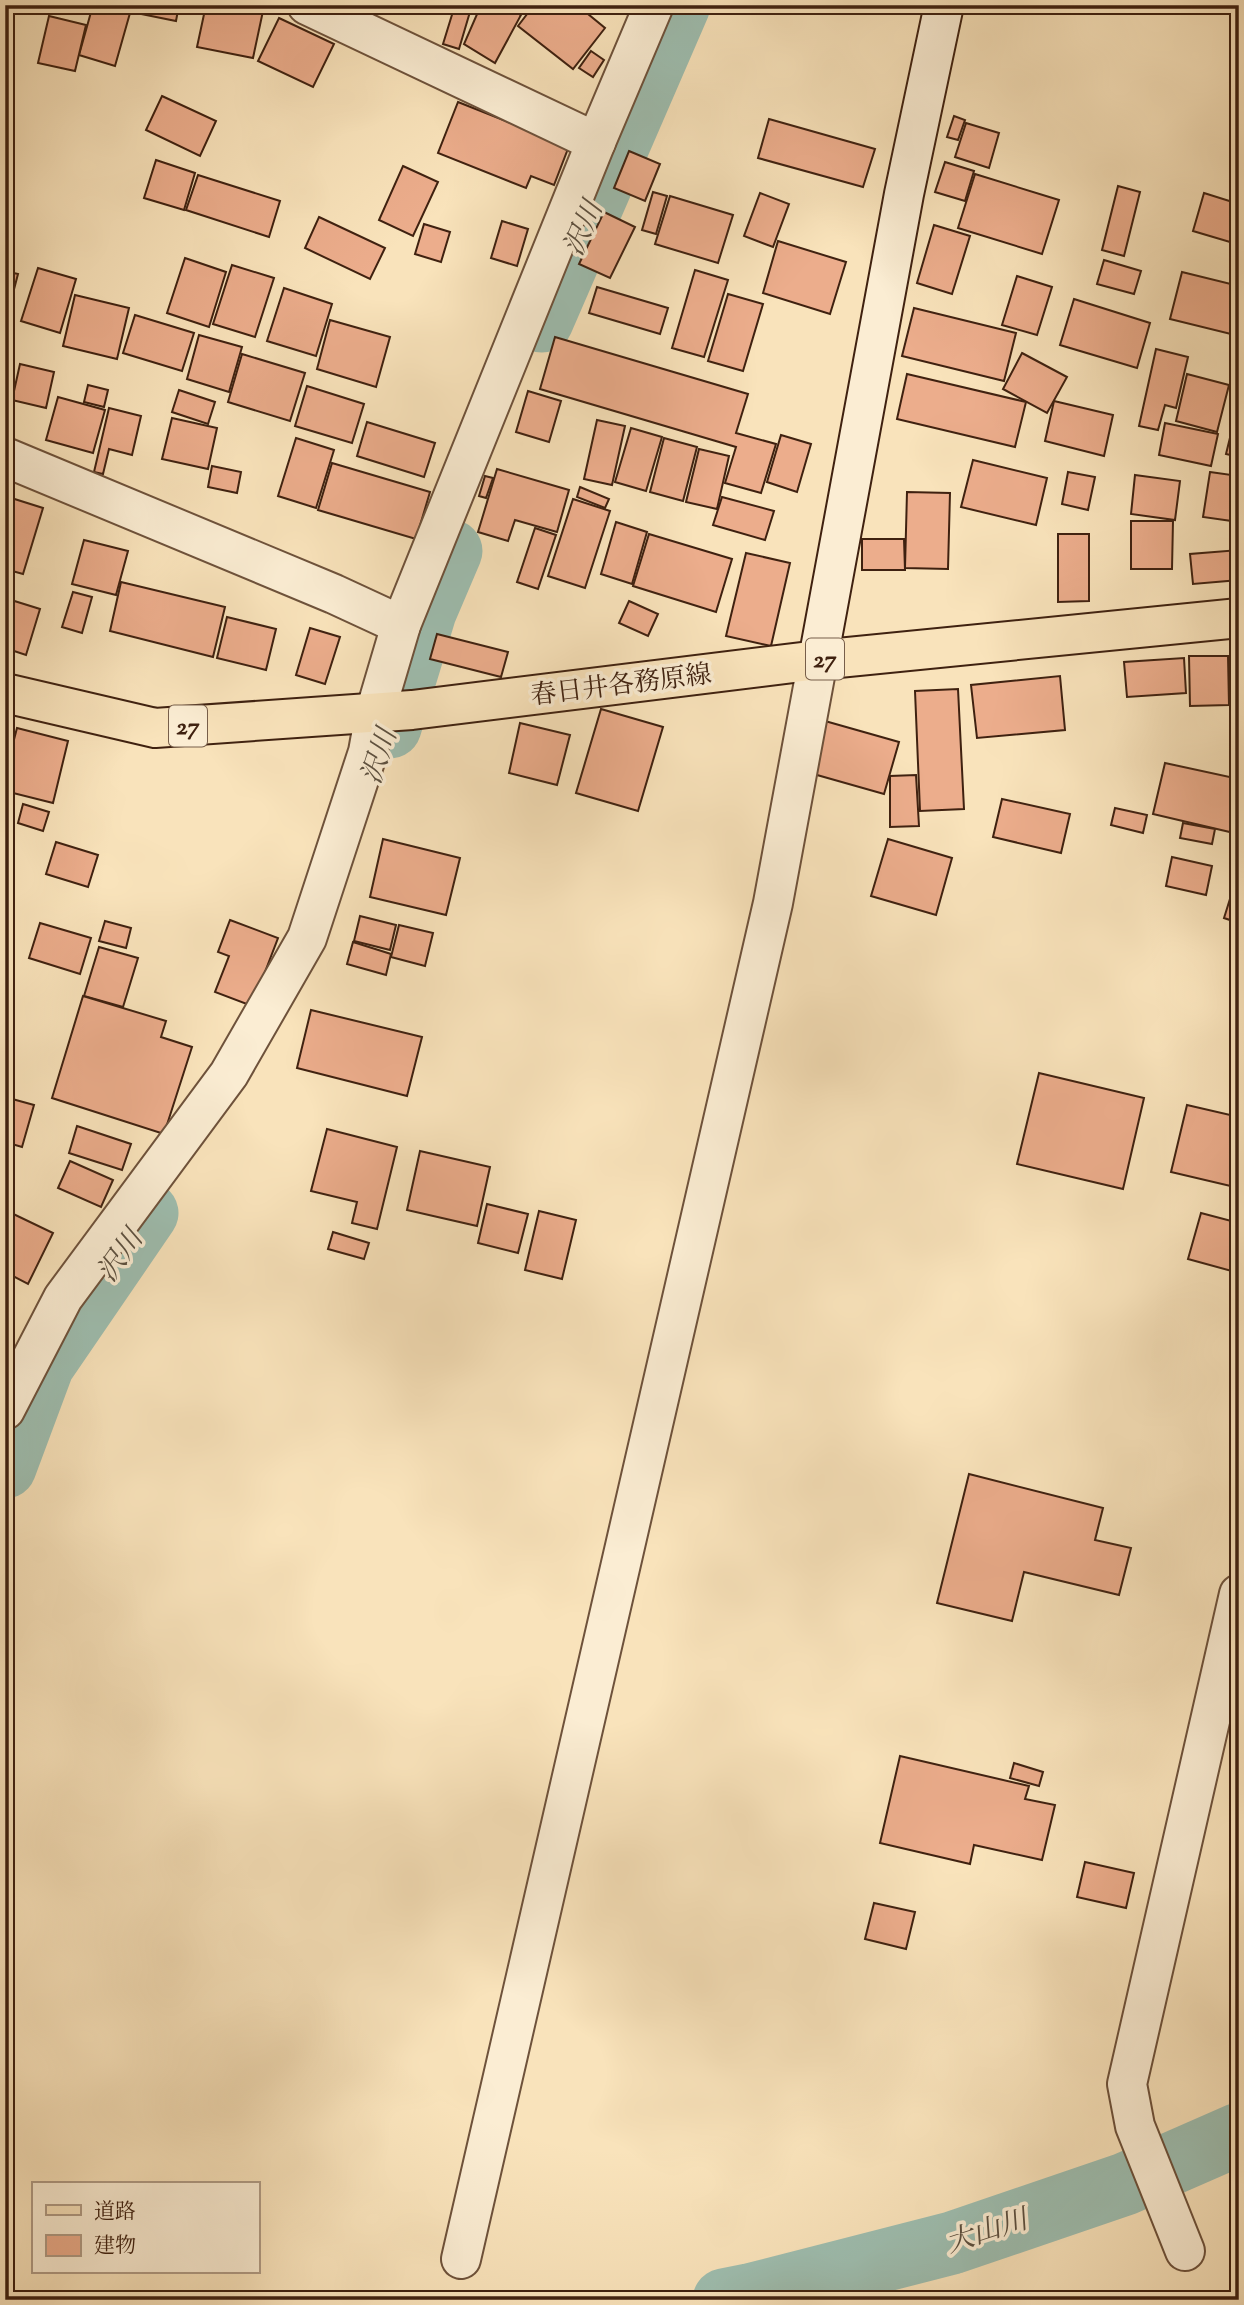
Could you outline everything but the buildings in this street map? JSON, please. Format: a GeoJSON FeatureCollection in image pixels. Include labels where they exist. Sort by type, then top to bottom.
{"type":"FeatureCollection","features":[{"type":"Feature","properties":{"kind":"main road","name":"春日井各務原線"},"geometry":{"type":"LineString","coordinates":[[5,693],[155,728],[412,710],[818,660],[1239,618]]}},
{"type":"Feature","properties":{"kind":"street"},"geometry":{"type":"LineString","coordinates":[[307,5],[596,142]]}},
{"type":"Feature","properties":{"kind":"street"},"geometry":{"type":"LineString","coordinates":[[5,1410],[63,1298],[229,1074],[307,938],[368,752],[375,713],[401,625],[654,5]]}},
{"type":"Feature","properties":{"kind":"street"},"geometry":{"type":"LineString","coordinates":[[461,2259],[773,903],[904,194],[944,5]]}},
{"type":"Feature","properties":{"kind":"street"},"geometry":{"type":"LineString","coordinates":[[5,457],[334,594],[401,625]]}},
{"type":"Feature","properties":{"kind":"street"},"geometry":{"type":"LineString","coordinates":[[1185,2251],[1135,2126],[1127,2084],[1239,1594]]}},
{"type":"Feature","properties":{"kind":"waterway","name":"沢川"},"geometry":{"type":"LineString","coordinates":[[542,321],[679,5]]}},
{"type":"Feature","properties":{"kind":"waterway","name":"沢川"},"geometry":{"type":"LineString","coordinates":[[390,727],[425,612],[451,551]]}},
{"type":"Feature","properties":{"kind":"waterway","name":"沢川"},"geometry":{"type":"LineString","coordinates":[[5,1467],[43,1365],[147,1213]]}},
{"type":"Feature","properties":{"kind":"waterway","name":"大山川"},"geometry":{"type":"LineString","coordinates":[[724,2300],[952,2243],[1125,2184],[1239,2134]]}}]}
